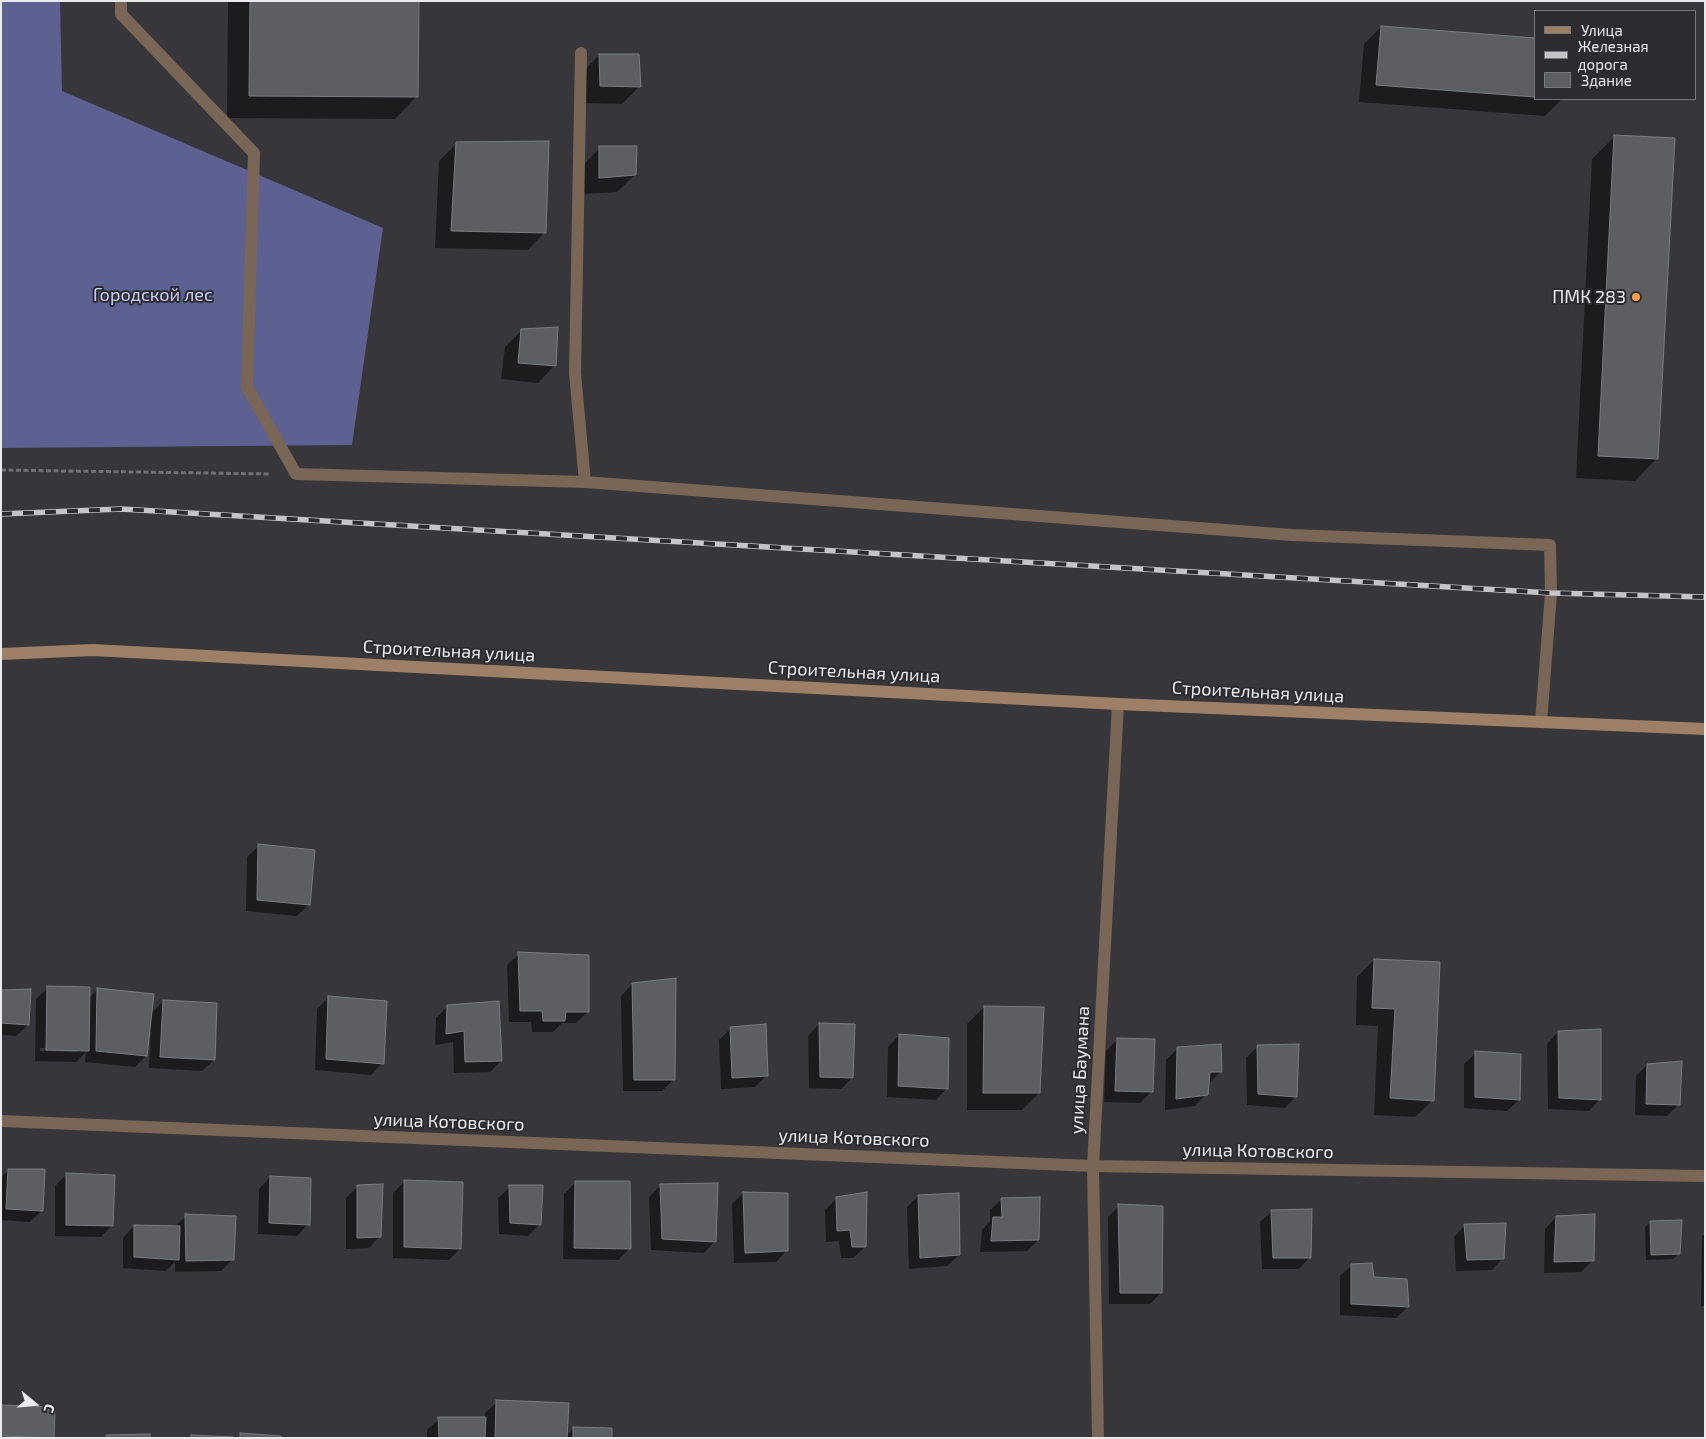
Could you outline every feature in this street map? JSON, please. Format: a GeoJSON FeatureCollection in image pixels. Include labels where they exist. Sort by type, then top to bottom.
{"type":"FeatureCollection","features":[{"type":"Feature","properties":{"kind":"street"},"geometry":{"type":"LineString","coordinates":[[121,1],[121,14],[254,153],[247,387],[296,474],[585,482],[1292,535],[1550,546],[1552,593],[1541,722]]}},
{"type":"Feature","properties":{"kind":"street"},"geometry":{"type":"LineString","coordinates":[[581,53],[574,373],[585,482]]}},
{"type":"Feature","properties":{"kind":"street","name":"Строительная улица"},"geometry":{"type":"LineString","coordinates":[[1,654],[93,650],[1118,704],[1705,729]]}},
{"type":"Feature","properties":{"kind":"street","name":"улица Баумана"},"geometry":{"type":"LineString","coordinates":[[1098,1438],[1093,1166],[1118,704]]}},
{"type":"Feature","properties":{"kind":"street","name":"улица Котовского"},"geometry":{"type":"LineString","coordinates":[[1,1121],[1093,1166],[1705,1176]]}},
{"type":"Feature","properties":{"kind":"path"},"geometry":{"type":"LineString","coordinates":[[1,470],[296,474]]}},
{"type":"Feature","properties":{"kind":"green space","name":"Городской лес"},"geometry":{"type":"Polygon","coordinates":[[[1,1],[60,1],[62,91],[383,228],[352,445],[1,448],[1,1]]]}},
{"type":"Feature","properties":{"kind":"building"},"geometry":{"type":"Polygon","coordinates":[[[250,1],[419,1],[418,97],[249,96],[250,1]]]}},
{"type":"Feature","properties":{"kind":"building"},"geometry":{"type":"Polygon","coordinates":[[[1381,26],[1534,38],[1534,97],[1376,85],[1381,26]]]}},
{"type":"Feature","properties":{"kind":"building"},"geometry":{"type":"Polygon","coordinates":[[[599,54],[639,54],[641,87],[600,86],[599,54]]]}},
{"type":"Feature","properties":{"kind":"building","name":"ПМК 283"},"geometry":{"type":"Polygon","coordinates":[[[1614,135],[1675,138],[1658,459],[1598,456],[1614,135]]]}},
{"type":"Feature","properties":{"kind":"building"},"geometry":{"type":"Polygon","coordinates":[[[549,141],[546,233],[451,231],[456,142],[549,141]]]}},
{"type":"Feature","properties":{"kind":"building"},"geometry":{"type":"Polygon","coordinates":[[[599,146],[637,146],[636,175],[599,178],[599,146]]]}},
{"type":"Feature","properties":{"kind":"building"},"geometry":{"type":"Polygon","coordinates":[[[558,327],[556,366],[518,363],[521,329],[558,327]]]}},
{"type":"Feature","properties":{"kind":"building"},"geometry":{"type":"Polygon","coordinates":[[[258,844],[315,850],[310,905],[257,900],[258,844]]]}},
{"type":"Feature","properties":{"kind":"building"},"geometry":{"type":"Polygon","coordinates":[[[518,952],[589,955],[589,1012],[566,1012],[565,1021],[543,1021],[542,1011],[520,1011],[518,952]]]}},
{"type":"Feature","properties":{"kind":"building"},"geometry":{"type":"Polygon","coordinates":[[[1374,959],[1440,962],[1434,1101],[1390,1098],[1395,1009],[1372,1008],[1374,959]]]}},
{"type":"Feature","properties":{"kind":"building"},"geometry":{"type":"Polygon","coordinates":[[[676,978],[675,1080],[634,1080],[632,983],[676,978]]]}},
{"type":"Feature","properties":{"kind":"building"},"geometry":{"type":"Polygon","coordinates":[[[47,986],[90,987],[89,1051],[46,1050],[47,986]]]}},
{"type":"Feature","properties":{"kind":"building"},"geometry":{"type":"Polygon","coordinates":[[[97,988],[154,994],[147,1056],[96,1051],[97,988]]]}},
{"type":"Feature","properties":{"kind":"building"},"geometry":{"type":"Polygon","coordinates":[[[31,989],[29,1025],[1,1023],[1,990],[31,989]]]}},
{"type":"Feature","properties":{"kind":"building"},"geometry":{"type":"Polygon","coordinates":[[[328,996],[387,1001],[384,1064],[326,1059],[328,996]]]}},
{"type":"Feature","properties":{"kind":"building"},"geometry":{"type":"Polygon","coordinates":[[[163,1000],[217,1003],[215,1060],[160,1057],[163,1000]]]}},
{"type":"Feature","properties":{"kind":"building"},"geometry":{"type":"Polygon","coordinates":[[[499,1001],[502,1061],[465,1062],[464,1031],[446,1034],[447,1005],[499,1001]]]}},
{"type":"Feature","properties":{"kind":"building"},"geometry":{"type":"Polygon","coordinates":[[[984,1006],[1044,1007],[1040,1093],[983,1093],[984,1006]]]}},
{"type":"Feature","properties":{"kind":"building"},"geometry":{"type":"Polygon","coordinates":[[[819,1023],[855,1024],[853,1078],[820,1077],[819,1023]]]}},
{"type":"Feature","properties":{"kind":"building"},"geometry":{"type":"Polygon","coordinates":[[[766,1024],[768,1076],[732,1078],[730,1027],[766,1024]]]}},
{"type":"Feature","properties":{"kind":"building"},"geometry":{"type":"Polygon","coordinates":[[[1601,1029],[1601,1100],[1559,1098],[1558,1031],[1601,1029]]]}},
{"type":"Feature","properties":{"kind":"building"},"geometry":{"type":"Polygon","coordinates":[[[899,1034],[949,1038],[948,1089],[898,1086],[899,1034]]]}},
{"type":"Feature","properties":{"kind":"building"},"geometry":{"type":"Polygon","coordinates":[[[1117,1038],[1155,1039],[1153,1092],[1115,1091],[1117,1038]]]}},
{"type":"Feature","properties":{"kind":"building"},"geometry":{"type":"Polygon","coordinates":[[[1221,1044],[1222,1072],[1210,1072],[1208,1095],[1176,1099],[1177,1047],[1221,1044]]]}},
{"type":"Feature","properties":{"kind":"building"},"geometry":{"type":"Polygon","coordinates":[[[1299,1044],[1297,1097],[1258,1094],[1257,1045],[1299,1044]]]}},
{"type":"Feature","properties":{"kind":"building"},"geometry":{"type":"Polygon","coordinates":[[[1475,1051],[1521,1054],[1520,1100],[1475,1097],[1475,1051]]]}},
{"type":"Feature","properties":{"kind":"building"},"geometry":{"type":"Polygon","coordinates":[[[1682,1061],[1680,1105],[1646,1104],[1647,1064],[1682,1061]]]}},
{"type":"Feature","properties":{"kind":"building"},"geometry":{"type":"Polygon","coordinates":[[[8,1169],[45,1169],[43,1211],[6,1209],[8,1169]]]}},
{"type":"Feature","properties":{"kind":"building"},"geometry":{"type":"Polygon","coordinates":[[[66,1173],[115,1175],[113,1226],[66,1225],[66,1173]]]}},
{"type":"Feature","properties":{"kind":"building"},"geometry":{"type":"Polygon","coordinates":[[[270,1176],[311,1178],[310,1225],[269,1223],[270,1176]]]}},
{"type":"Feature","properties":{"kind":"building"},"geometry":{"type":"Polygon","coordinates":[[[404,1180],[463,1182],[461,1249],[404,1247],[404,1180]]]}},
{"type":"Feature","properties":{"kind":"building"},"geometry":{"type":"Polygon","coordinates":[[[575,1181],[630,1181],[631,1249],[574,1248],[575,1181]]]}},
{"type":"Feature","properties":{"kind":"building"},"geometry":{"type":"Polygon","coordinates":[[[718,1183],[716,1242],[662,1239],[660,1184],[718,1183]]]}},
{"type":"Feature","properties":{"kind":"building"},"geometry":{"type":"Polygon","coordinates":[[[383,1184],[381,1237],[357,1238],[357,1185],[383,1184]]]}},
{"type":"Feature","properties":{"kind":"building"},"geometry":{"type":"Polygon","coordinates":[[[509,1185],[543,1185],[541,1225],[510,1223],[509,1185]]]}},
{"type":"Feature","properties":{"kind":"building"},"geometry":{"type":"Polygon","coordinates":[[[743,1192],[788,1193],[788,1251],[745,1253],[743,1192]]]}},
{"type":"Feature","properties":{"kind":"building"},"geometry":{"type":"Polygon","coordinates":[[[867,1192],[866,1247],[852,1247],[850,1230],[837,1231],[836,1197],[867,1192]]]}},
{"type":"Feature","properties":{"kind":"building"},"geometry":{"type":"Polygon","coordinates":[[[959,1193],[960,1255],[920,1258],[918,1195],[959,1193]]]}},
{"type":"Feature","properties":{"kind":"building"},"geometry":{"type":"Polygon","coordinates":[[[1040,1197],[1039,1240],[991,1241],[993,1217],[1002,1217],[1001,1198],[1040,1197]]]}},
{"type":"Feature","properties":{"kind":"building"},"geometry":{"type":"Polygon","coordinates":[[[1118,1204],[1163,1206],[1162,1293],[1120,1293],[1118,1204]]]}},
{"type":"Feature","properties":{"kind":"building"},"geometry":{"type":"Polygon","coordinates":[[[1312,1209],[1311,1258],[1273,1258],[1271,1210],[1312,1209]]]}},
{"type":"Feature","properties":{"kind":"building"},"geometry":{"type":"Polygon","coordinates":[[[185,1214],[236,1216],[234,1260],[186,1261],[185,1214]]]}},
{"type":"Feature","properties":{"kind":"building"},"geometry":{"type":"Polygon","coordinates":[[[1595,1214],[1594,1261],[1554,1262],[1556,1216],[1595,1214]]]}},
{"type":"Feature","properties":{"kind":"building"},"geometry":{"type":"Polygon","coordinates":[[[1682,1220],[1680,1254],[1651,1255],[1650,1221],[1682,1220]]]}},
{"type":"Feature","properties":{"kind":"building"},"geometry":{"type":"Polygon","coordinates":[[[1506,1223],[1504,1259],[1467,1260],[1464,1224],[1506,1223]]]}},
{"type":"Feature","properties":{"kind":"building"},"geometry":{"type":"Polygon","coordinates":[[[134,1225],[180,1226],[179,1260],[134,1257],[134,1225]]]}},
{"type":"Feature","properties":{"kind":"building"},"geometry":{"type":"Polygon","coordinates":[[[1372,1263],[1374,1277],[1407,1279],[1409,1307],[1351,1304],[1351,1264],[1372,1263]]]}},
{"type":"Feature","properties":{"kind":"building"},"geometry":{"type":"Polygon","coordinates":[[[496,1400],[569,1403],[567,1438],[495,1438],[496,1400]]]}},
{"type":"Feature","properties":{"kind":"building"},"geometry":{"type":"Polygon","coordinates":[[[1,1405],[55,1407],[54,1438],[1,1436],[1,1405]]]}},
{"type":"Feature","properties":{"kind":"building"},"geometry":{"type":"Polygon","coordinates":[[[438,1417],[486,1417],[485,1438],[439,1438],[438,1417]]]}},
{"type":"Feature","properties":{"kind":"building"},"geometry":{"type":"Polygon","coordinates":[[[573,1427],[612,1428],[612,1438],[573,1438],[573,1427]]]}},
{"type":"Feature","properties":{"kind":"building"},"geometry":{"type":"Polygon","coordinates":[[[240,1433],[281,1436],[281,1438],[240,1438],[240,1433]]]}},
{"type":"Feature","properties":{"kind":"building"},"geometry":{"type":"Polygon","coordinates":[[[150,1434],[150,1438],[106,1438],[106,1435],[150,1434]]]}},
{"type":"Feature","properties":{"kind":"building"},"geometry":{"type":"Polygon","coordinates":[[[191,1435],[233,1437],[191,1438],[191,1435]]]}},
{"type":"Feature","properties":{"kind":"railway"},"geometry":{"type":"LineString","coordinates":[[1,514],[121,509],[1551,593],[1705,597]]}},
{"type":"Feature","properties":{"kind":"place","name":"ПМК 283"},"geometry":{"type":"Point","coordinates":[1636,297]}}]}
